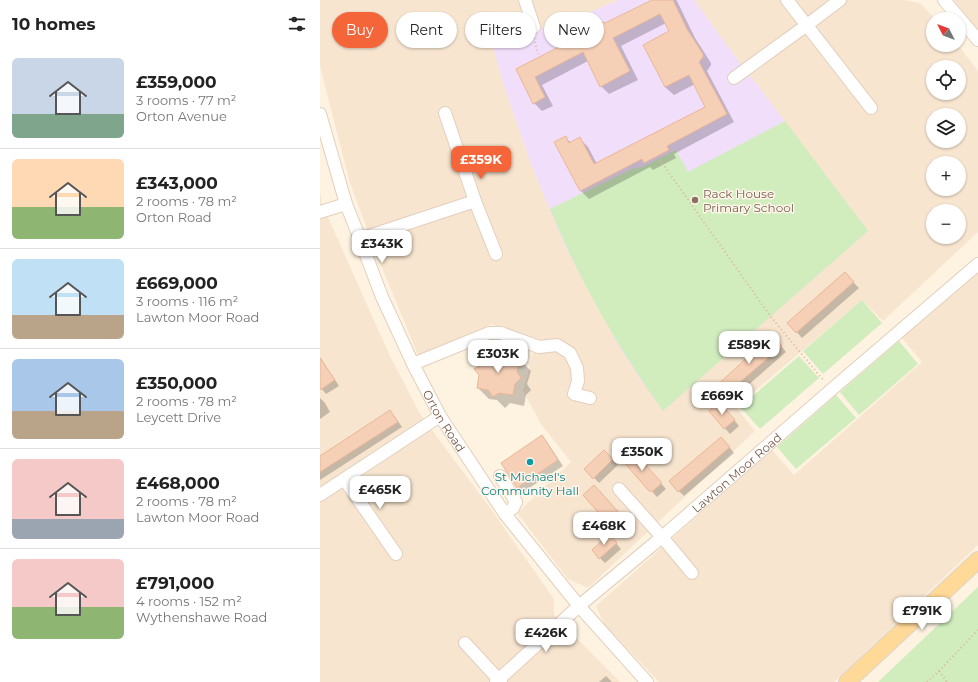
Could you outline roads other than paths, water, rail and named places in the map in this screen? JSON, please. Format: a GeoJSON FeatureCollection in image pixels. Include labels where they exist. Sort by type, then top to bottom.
{"type":"FeatureCollection","features":[{"type":"Feature","properties":{"kind":"main road"},"geometry":{"type":"LineString","coordinates":[[847,682],[978,560]]}},
{"type":"Feature","properties":{"kind":"street"},"geometry":{"type":"LineString","coordinates":[[525,0],[529,12]]}},
{"type":"Feature","properties":{"kind":"street"},"geometry":{"type":"LineString","coordinates":[[787,0],[871,108]]}},
{"type":"Feature","properties":{"kind":"street"},"geometry":{"type":"LineString","coordinates":[[734,78],[840,0]]}},
{"type":"Feature","properties":{"kind":"street"},"geometry":{"type":"LineString","coordinates":[[944,0],[978,40]]}},
{"type":"Feature","properties":{"kind":"street"},"geometry":{"type":"LineString","coordinates":[[445,113],[475,200],[496,254]]}},
{"type":"Feature","properties":{"kind":"street","name":"Orton Road"},"geometry":{"type":"LineString","coordinates":[[320,114],[346,204],[382,297],[413,364],[440,416],[505,514],[579,606],[647,682]]}},
{"type":"Feature","properties":{"kind":"street"},"geometry":{"type":"LineString","coordinates":[[360,239],[475,200]]}},
{"type":"Feature","properties":{"kind":"street"},"geometry":{"type":"LineString","coordinates":[[320,212],[346,204]]}},
{"type":"Feature","properties":{"kind":"street","name":"Lawton Moor Road"},"geometry":{"type":"LineString","coordinates":[[499,681],[579,606],[662,538],[978,264]]}},
{"type":"Feature","properties":{"kind":"street"},"geometry":{"type":"LineString","coordinates":[[413,364],[489,333],[501,333],[539,346],[557,346],[570,353],[577,368],[578,381],[574,394],[590,398]]}},
{"type":"Feature","properties":{"kind":"street"},"geometry":{"type":"LineString","coordinates":[[320,495],[440,416]]}},
{"type":"Feature","properties":{"kind":"street"},"geometry":{"type":"LineString","coordinates":[[500,476],[516,502],[514,508],[505,514]]}},
{"type":"Feature","properties":{"kind":"street"},"geometry":{"type":"LineString","coordinates":[[344,479],[396,554]]}},
{"type":"Feature","properties":{"kind":"street"},"geometry":{"type":"LineString","coordinates":[[619,489],[692,573]]}},
{"type":"Feature","properties":{"kind":"street"},"geometry":{"type":"LineString","coordinates":[[464,643],[499,681]]}},
{"type":"Feature","properties":{"kind":"place","name":"Rack House Primary School"},"geometry":{"type":"Point","coordinates":[695,200]}},
{"type":"Feature","properties":{"kind":"place","name":"St Michael's Community Hall"},"geometry":{"type":"Point","coordinates":[530,462]}}]}
